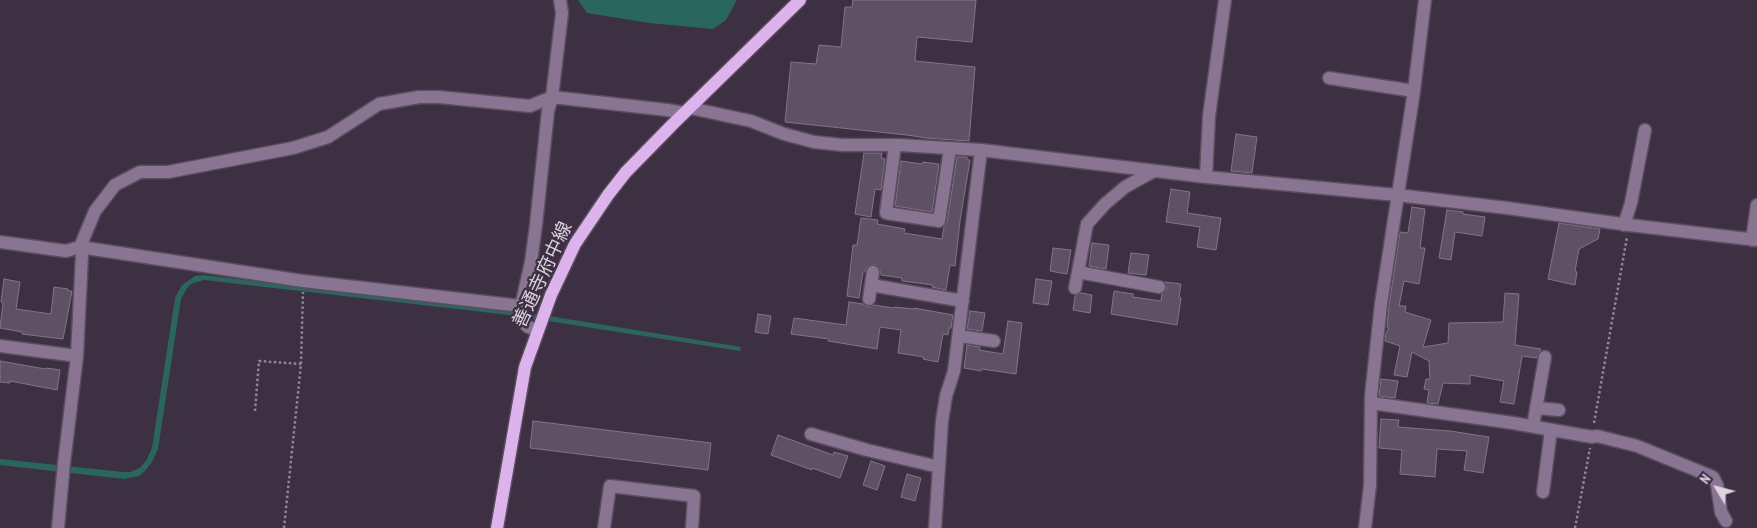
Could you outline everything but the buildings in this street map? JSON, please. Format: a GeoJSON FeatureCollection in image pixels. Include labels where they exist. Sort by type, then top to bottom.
{"type":"FeatureCollection","features":[{"type":"Feature","properties":{"kind":"main road","name":"善通寺府中線"},"geometry":{"type":"LineString","coordinates":[[497,528],[525,366],[551,295],[575,244],[590,220],[626,172],[800,0]]}},
{"type":"Feature","properties":{"kind":"street"},"geometry":{"type":"LineString","coordinates":[[537,330],[528,327],[523,322],[521,306],[534,243],[548,111],[552,97],[562,13],[560,0]]}},
{"type":"Feature","properties":{"kind":"street"},"geometry":{"type":"LineString","coordinates":[[1206,178],[1209,116],[1225,0]]}},
{"type":"Feature","properties":{"kind":"street"},"geometry":{"type":"LineString","coordinates":[[1365,528],[1370,485],[1371,403],[1381,304],[1414,91],[1425,0]]}},
{"type":"Feature","properties":{"kind":"street"},"geometry":{"type":"LineString","coordinates":[[1329,78],[1414,91]]}},
{"type":"Feature","properties":{"kind":"street"},"geometry":{"type":"LineString","coordinates":[[58,528],[77,356],[82,255],[80,247],[96,211],[114,185],[140,172],[168,172],[293,148],[328,137],[379,104],[419,97],[439,97],[530,106],[552,97],[687,111],[751,121],[784,134],[814,142],[842,145],[895,145],[981,150],[1206,178],[1397,195],[1754,240],[1757,205]]}},
{"type":"Feature","properties":{"kind":"street"},"geometry":{"type":"LineString","coordinates":[[1626,225],[1645,130]]}},
{"type":"Feature","properties":{"kind":"street"},"geometry":{"type":"LineString","coordinates":[[895,145],[886,213],[939,221],[950,148]]}},
{"type":"Feature","properties":{"kind":"street"},"geometry":{"type":"LineString","coordinates":[[935,528],[942,421],[946,396],[954,370],[959,336],[981,150]]}},
{"type":"Feature","properties":{"kind":"street"},"geometry":{"type":"LineString","coordinates":[[1075,288],[1087,224],[1105,204],[1125,187],[1154,171]]}},
{"type":"Feature","properties":{"kind":"street"},"geometry":{"type":"LineString","coordinates":[[0,242],[66,251],[80,247],[303,281],[521,306]]}},
{"type":"Feature","properties":{"kind":"street"},"geometry":{"type":"LineString","coordinates":[[869,299],[872,272]]}},
{"type":"Feature","properties":{"kind":"street"},"geometry":{"type":"LineString","coordinates":[[1078,272],[1159,287]]}},
{"type":"Feature","properties":{"kind":"street"},"geometry":{"type":"LineString","coordinates":[[871,285],[963,302]]}},
{"type":"Feature","properties":{"kind":"street"},"geometry":{"type":"LineString","coordinates":[[959,336],[994,341]]}},
{"type":"Feature","properties":{"kind":"street"},"geometry":{"type":"LineString","coordinates":[[0,346],[77,356]]}},
{"type":"Feature","properties":{"kind":"street"},"geometry":{"type":"LineString","coordinates":[[1533,426],[1545,357]]}},
{"type":"Feature","properties":{"kind":"street"},"geometry":{"type":"LineString","coordinates":[[1371,403],[1533,426],[1592,437],[1597,436],[1637,446],[1713,477],[1717,485],[1721,512],[1726,521]]}},
{"type":"Feature","properties":{"kind":"street"},"geometry":{"type":"LineString","coordinates":[[1536,408],[1559,410]]}},
{"type":"Feature","properties":{"kind":"street"},"geometry":{"type":"LineString","coordinates":[[1543,492],[1551,430]]}},
{"type":"Feature","properties":{"kind":"street"},"geometry":{"type":"LineString","coordinates":[[811,434],[866,450],[939,467]]}},
{"type":"Feature","properties":{"kind":"street"},"geometry":{"type":"LineString","coordinates":[[604,528],[610,486],[694,496],[692,528]]}},
{"type":"Feature","properties":{"kind":"path"},"geometry":{"type":"LineString","coordinates":[[1575,528],[1592,437],[1626,225]]}},
{"type":"Feature","properties":{"kind":"path"},"geometry":{"type":"LineString","coordinates":[[284,528],[301,364],[303,296]]}},
{"type":"Feature","properties":{"kind":"path"},"geometry":{"type":"LineString","coordinates":[[255,412],[260,361],[301,364]]}},
{"type":"Feature","properties":{"kind":"shaded area"},"geometry":{"type":"Polygon","coordinates":[[[578,0],[737,0],[726,20],[713,29],[649,23],[587,13],[578,0]]]}},
{"type":"Feature","properties":{"kind":"shaded area"},"geometry":{"type":"Polygon","coordinates":[[[203,275],[555,317],[741,347],[740,351],[509,315],[204,280],[191,284],[181,299],[158,449],[152,462],[144,472],[139,476],[124,479],[0,465],[0,459],[123,472],[130,472],[140,468],[152,448],[175,298],[182,285],[195,276],[203,275]]]}}]}
